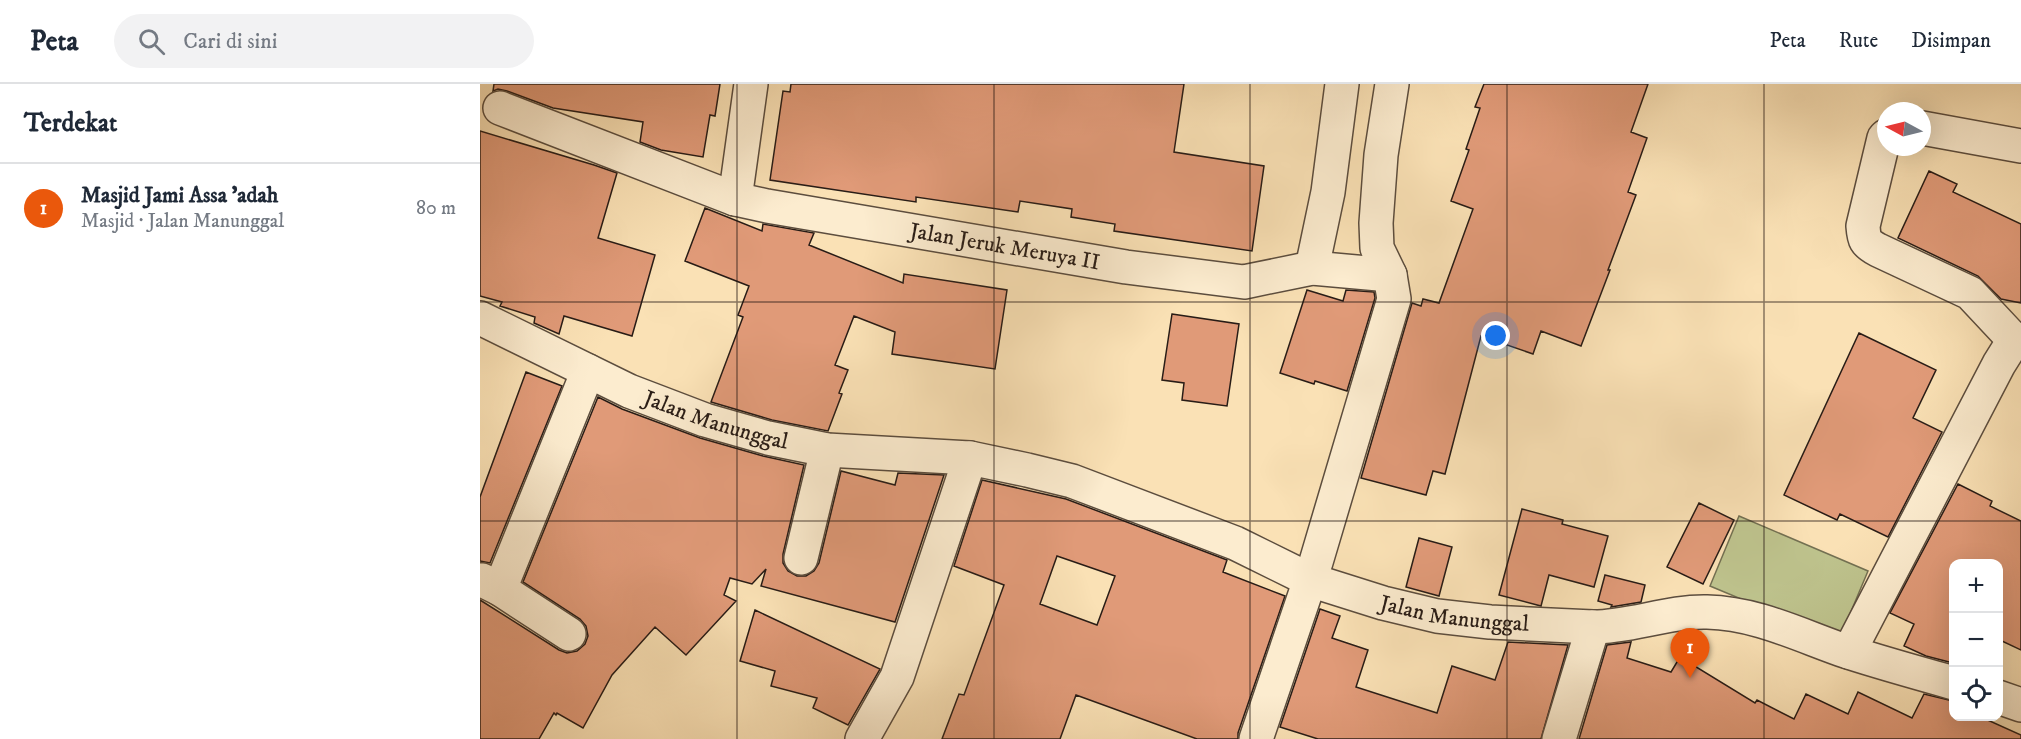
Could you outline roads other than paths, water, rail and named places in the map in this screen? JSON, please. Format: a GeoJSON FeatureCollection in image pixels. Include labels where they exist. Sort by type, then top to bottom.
{"type":"FeatureCollection","features":[{"type":"Feature","properties":{"kind":"street"},"geometry":{"type":"LineString","coordinates":[[735,199],[751,84]]}},
{"type":"Feature","properties":{"kind":"street"},"geometry":{"type":"LineString","coordinates":[[1312,268],[1328,192],[1342,84]]}},
{"type":"Feature","properties":{"kind":"street"},"geometry":{"type":"LineString","coordinates":[[1256,739],[1310,580],[1394,300],[1390,275],[1377,248],[1376,223],[1381,155],[1392,84]]}},
{"type":"Feature","properties":{"kind":"street","name":"Jalan Jeruk Meruya II"},"geometry":{"type":"LineString","coordinates":[[500,108],[735,199],[767,206],[1126,267],[1244,282],[1312,268],[1390,275]]}},
{"type":"Feature","properties":{"kind":"street"},"geometry":{"type":"LineString","coordinates":[[1931,130],[2021,146]]}},
{"type":"Feature","properties":{"kind":"street"},"geometry":{"type":"LineString","coordinates":[[1848,652],[1999,364],[2017,341],[1970,293],[1870,246],[1864,239],[1863,226],[1880,156]]}},
{"type":"Feature","properties":{"kind":"street","name":"Jalan Manunggal"},"geometry":{"type":"LineString","coordinates":[[480,318],[629,391],[705,420],[768,438],[827,450],[970,458],[1072,481],[1235,543],[1310,580],[1383,603],[1437,616],[1491,622],[1593,627],[1706,612],[1756,618],[1848,652],[1949,682]]}},
{"type":"Feature","properties":{"kind":"street"},"geometry":{"type":"LineString","coordinates":[[570,634],[490,584],[588,371]]}},
{"type":"Feature","properties":{"kind":"street"},"geometry":{"type":"LineString","coordinates":[[801,558],[827,450]]}},
{"type":"Feature","properties":{"kind":"street"},"geometry":{"type":"LineString","coordinates":[[862,739],[897,677],[970,458]]}},
{"type":"Feature","properties":{"kind":"street"},"geometry":{"type":"LineString","coordinates":[[1559,739],[1593,627]]}},
{"type":"Feature","properties":{"kind":"street"},"geometry":{"type":"LineString","coordinates":[[2003,699],[2021,705]]}},
{"type":"Feature","properties":{"kind":"place","name":"Masjid Jami Assa 'adah"},"geometry":{"type":"Point","coordinates":[1690,678]}}]}
